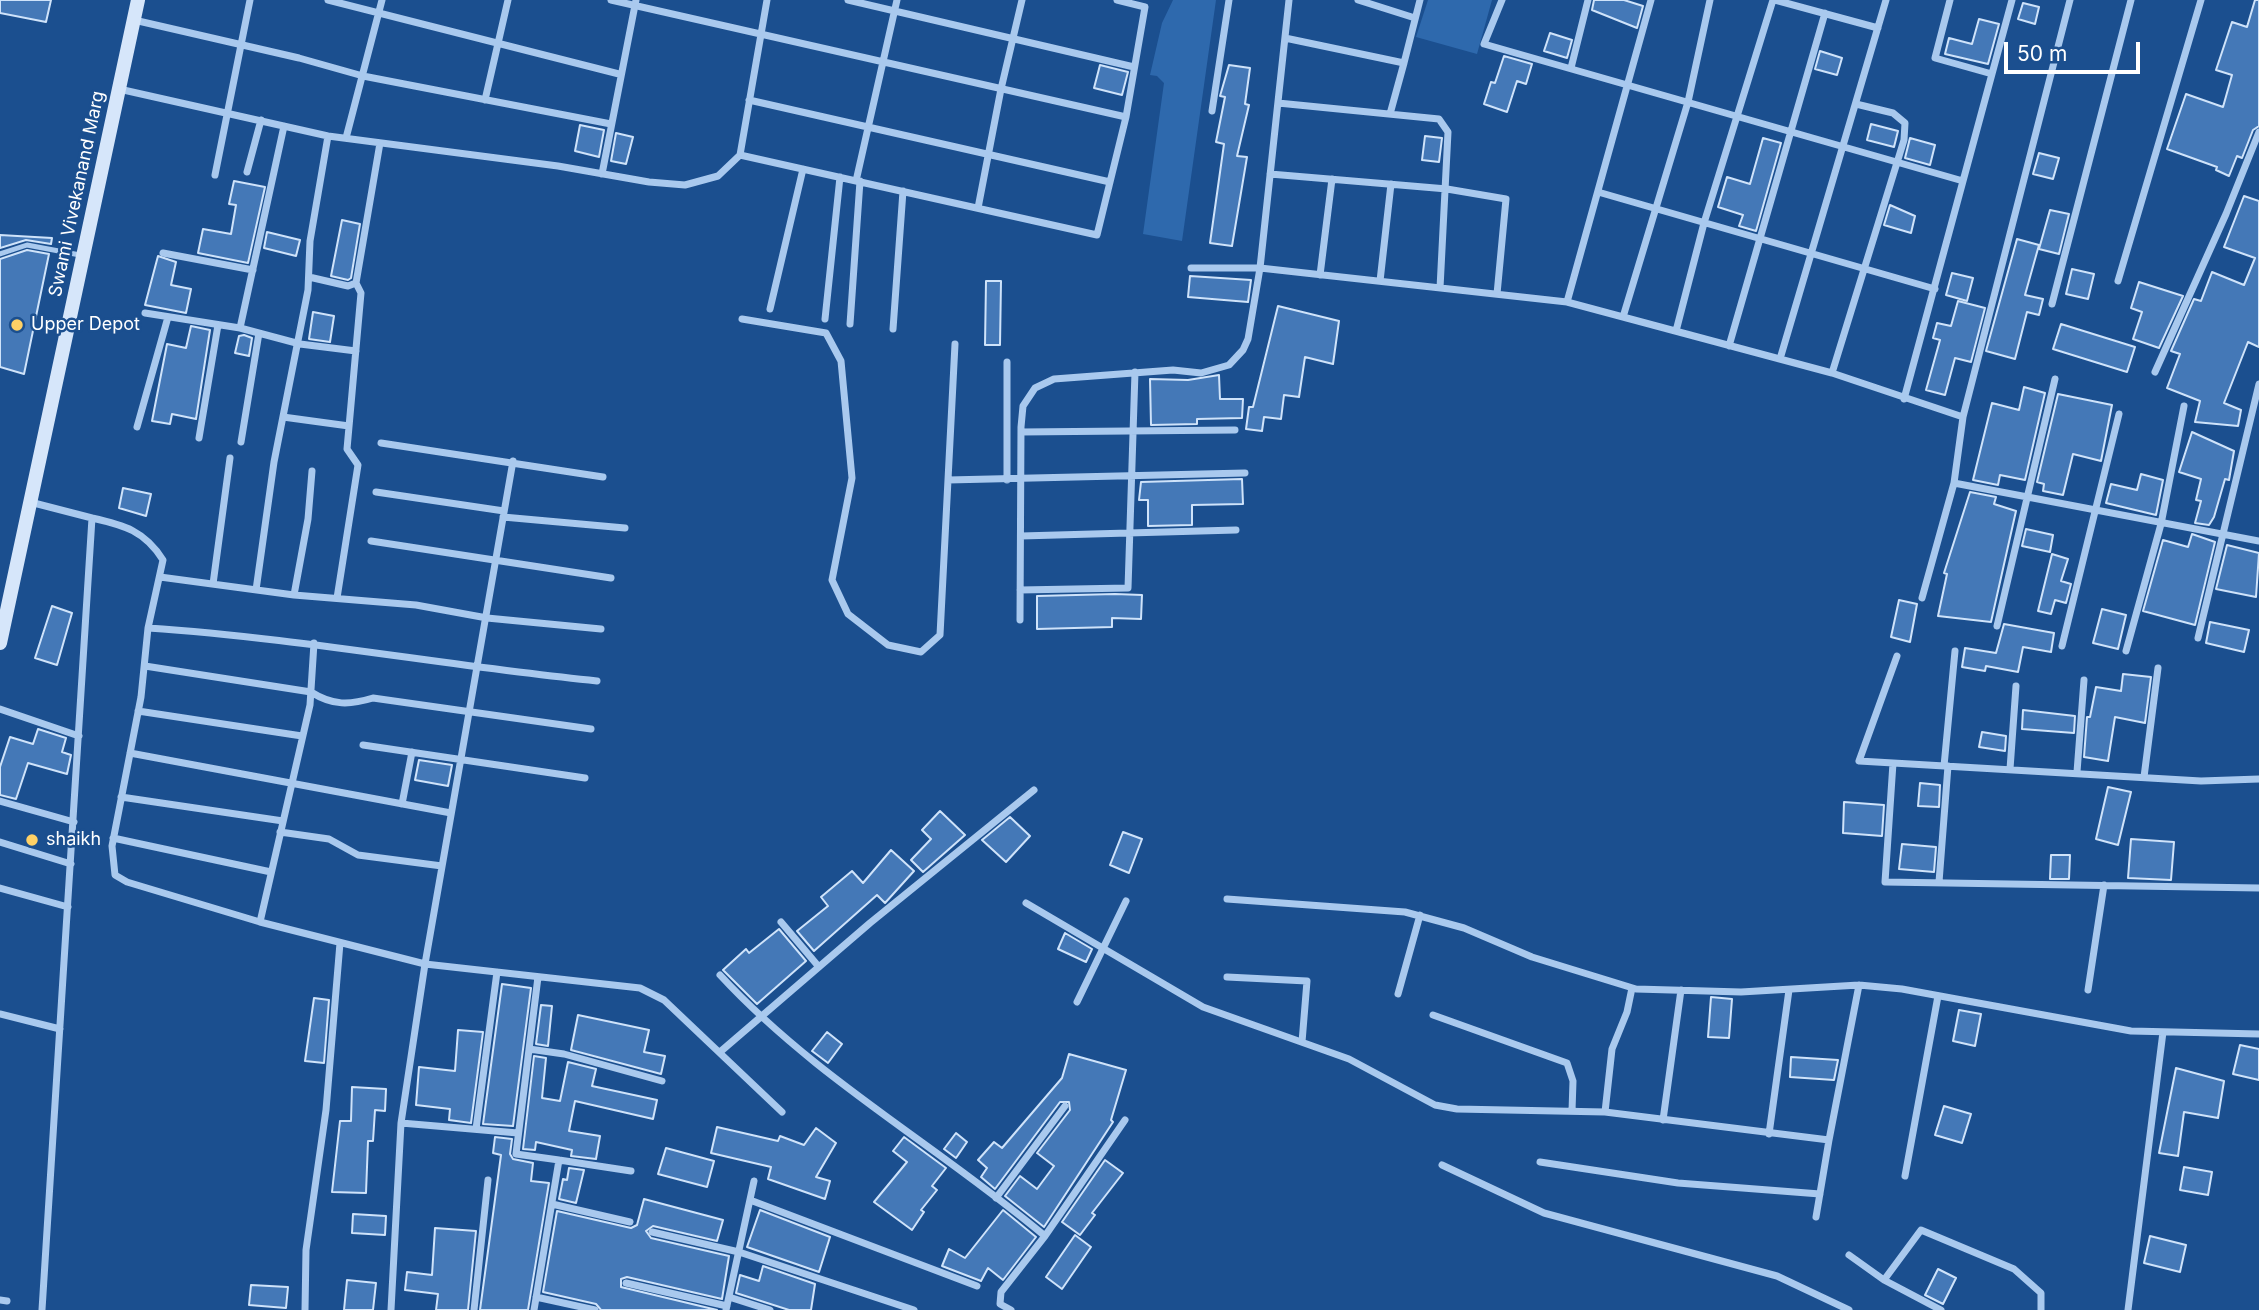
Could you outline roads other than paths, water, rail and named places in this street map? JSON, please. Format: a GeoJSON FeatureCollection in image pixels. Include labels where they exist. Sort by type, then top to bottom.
{"type":"FeatureCollection","features":[{"type":"Feature","properties":{"kind":"main road","name":"Swami Vivekanand Marg"},"geometry":{"type":"LineString","coordinates":[[0,643],[6,590],[30,502],[137,0]]}},
{"type":"Feature","properties":{"kind":"street"},"geometry":{"type":"LineString","coordinates":[[215,175],[250,0]]}},
{"type":"Feature","properties":{"kind":"street"},"geometry":{"type":"LineString","coordinates":[[328,0],[619,74]]}},
{"type":"Feature","properties":{"kind":"street"},"geometry":{"type":"LineString","coordinates":[[346,138],[383,0]]}},
{"type":"Feature","properties":{"kind":"street"},"geometry":{"type":"LineString","coordinates":[[485,100],[508,0]]}},
{"type":"Feature","properties":{"kind":"street"},"geometry":{"type":"LineString","coordinates":[[611,0],[635,3],[759,34],[1126,117]]}},
{"type":"Feature","properties":{"kind":"street"},"geometry":{"type":"LineString","coordinates":[[119,89],[328,136],[685,185],[718,176],[740,155],[767,0]]}},
{"type":"Feature","properties":{"kind":"street"},"geometry":{"type":"LineString","coordinates":[[848,0],[1134,67]]}},
{"type":"Feature","properties":{"kind":"street"},"geometry":{"type":"LineString","coordinates":[[850,324],[858,181],[897,0]]}},
{"type":"Feature","properties":{"kind":"street"},"geometry":{"type":"LineString","coordinates":[[978,208],[1000,89],[1022,0]]}},
{"type":"Feature","properties":{"kind":"street"},"geometry":{"type":"LineString","coordinates":[[740,155],[1097,235],[1126,117],[1144,7],[1117,0]]}},
{"type":"Feature","properties":{"kind":"street"},"geometry":{"type":"LineString","coordinates":[[1212,111],[1229,0]]}},
{"type":"Feature","properties":{"kind":"street"},"geometry":{"type":"LineString","coordinates":[[1020,620],[1021,432],[1023,406],[1035,388],[1054,379],[1173,370],[1201,373],[1230,365],[1248,339],[1260,268],[1289,0]]}},
{"type":"Feature","properties":{"kind":"street"},"geometry":{"type":"LineString","coordinates":[[1358,0],[1415,18]]}},
{"type":"Feature","properties":{"kind":"street"},"geometry":{"type":"LineString","coordinates":[[1390,114],[1420,0]]}},
{"type":"Feature","properties":{"kind":"street"},"geometry":{"type":"LineString","coordinates":[[1502,0],[1485,44],[1964,181]]}},
{"type":"Feature","properties":{"kind":"street"},"geometry":{"type":"LineString","coordinates":[[1571,68],[1588,0]]}},
{"type":"Feature","properties":{"kind":"street"},"geometry":{"type":"LineString","coordinates":[[1567,302],[1651,0]]}},
{"type":"Feature","properties":{"kind":"street"},"geometry":{"type":"LineString","coordinates":[[1623,317],[1688,102],[1710,0]]}},
{"type":"Feature","properties":{"kind":"street"},"geometry":{"type":"LineString","coordinates":[[1676,331],[1704,223],[1774,0],[1878,28]]}},
{"type":"Feature","properties":{"kind":"street"},"geometry":{"type":"LineString","coordinates":[[1780,359],[1886,0]]}},
{"type":"Feature","properties":{"kind":"street"},"geometry":{"type":"LineString","coordinates":[[1950,0],[1935,58],[1992,74]]}},
{"type":"Feature","properties":{"kind":"street"},"geometry":{"type":"LineString","coordinates":[[1904,399],[2012,0]]}},
{"type":"Feature","properties":{"kind":"street"},"geometry":{"type":"LineString","coordinates":[[1922,597],[1954,483],[1963,417],[2070,0]]}},
{"type":"Feature","properties":{"kind":"street"},"geometry":{"type":"LineString","coordinates":[[2052,304],[2130,0]]}},
{"type":"Feature","properties":{"kind":"street"},"geometry":{"type":"LineString","coordinates":[[2118,281],[2201,0]]}},
{"type":"Feature","properties":{"kind":"street"},"geometry":{"type":"LineString","coordinates":[[602,174],[619,74],[635,3]]}},
{"type":"Feature","properties":{"kind":"street"},"geometry":{"type":"LineString","coordinates":[[1729,346],[1825,13]]}},
{"type":"Feature","properties":{"kind":"street"},"geometry":{"type":"LineString","coordinates":[[134,20],[363,76],[611,124]]}},
{"type":"Feature","properties":{"kind":"street"},"geometry":{"type":"LineString","coordinates":[[1285,38],[1404,63]]}},
{"type":"Feature","properties":{"kind":"street"},"geometry":{"type":"LineString","coordinates":[[749,100],[1110,182]]}},
{"type":"Feature","properties":{"kind":"street"},"geometry":{"type":"LineString","coordinates":[[1278,103],[1439,118],[1445,124],[1448,132],[1447,189],[1440,288]]}},
{"type":"Feature","properties":{"kind":"street"},"geometry":{"type":"LineString","coordinates":[[1832,373],[1904,139],[1905,123],[1893,113],[1856,103]]}},
{"type":"Feature","properties":{"kind":"street"},"geometry":{"type":"LineString","coordinates":[[247,172],[261,120]]}},
{"type":"Feature","properties":{"kind":"street"},"geometry":{"type":"LineString","coordinates":[[240,328],[284,126]]}},
{"type":"Feature","properties":{"kind":"street"},"geometry":{"type":"LineString","coordinates":[[2155,372],[2259,132]]}},
{"type":"Feature","properties":{"kind":"street"},"geometry":{"type":"LineString","coordinates":[[256,590],[274,462],[300,344],[309,277],[310,241],[328,136]]}},
{"type":"Feature","properties":{"kind":"street"},"geometry":{"type":"LineString","coordinates":[[337,598],[358,465],[348,455],[361,293],[356,283],[380,143]]}},
{"type":"Feature","properties":{"kind":"street"},"geometry":{"type":"LineString","coordinates":[[770,309],[803,169]]}},
{"type":"Feature","properties":{"kind":"street"},"geometry":{"type":"LineString","coordinates":[[1270,174],[1447,189],[1506,199],[1497,294]]}},
{"type":"Feature","properties":{"kind":"street"},"geometry":{"type":"LineString","coordinates":[[825,319],[840,177]]}},
{"type":"Feature","properties":{"kind":"street"},"geometry":{"type":"LineString","coordinates":[[1320,275],[1332,179]]}},
{"type":"Feature","properties":{"kind":"street"},"geometry":{"type":"LineString","coordinates":[[1380,282],[1391,184]]}},
{"type":"Feature","properties":{"kind":"street"},"geometry":{"type":"LineString","coordinates":[[893,329],[903,191]]}},
{"type":"Feature","properties":{"kind":"street"},"geometry":{"type":"LineString","coordinates":[[1598,192],[1935,289]]}},
{"type":"Feature","properties":{"kind":"street"},"geometry":{"type":"LineString","coordinates":[[163,253],[253,270]]}},
{"type":"Feature","properties":{"kind":"street"},"geometry":{"type":"LineString","coordinates":[[1191,268],[1260,268],[1567,302],[1832,373],[1963,417]]}},
{"type":"Feature","properties":{"kind":"street"},"geometry":{"type":"LineString","coordinates":[[309,277],[348,286],[356,283]]}},
{"type":"Feature","properties":{"kind":"street"},"geometry":{"type":"LineString","coordinates":[[145,313],[240,328],[300,344],[356,351]]}},
{"type":"Feature","properties":{"kind":"street"},"geometry":{"type":"LineString","coordinates":[[137,427],[168,317]]}},
{"type":"Feature","properties":{"kind":"street"},"geometry":{"type":"LineString","coordinates":[[742,319],[826,333],[841,361],[852,478],[832,580],[848,614],[888,645],[921,652],[940,635],[955,344]]}},
{"type":"Feature","properties":{"kind":"street"},"geometry":{"type":"LineString","coordinates":[[199,438],[218,325]]}},
{"type":"Feature","properties":{"kind":"street"},"geometry":{"type":"LineString","coordinates":[[241,442],[259,333]]}},
{"type":"Feature","properties":{"kind":"street"},"geometry":{"type":"LineString","coordinates":[[1007,362],[1007,480]]}},
{"type":"Feature","properties":{"kind":"street"},"geometry":{"type":"LineString","coordinates":[[1020,590],[1128,588],[1135,372]]}},
{"type":"Feature","properties":{"kind":"street"},"geometry":{"type":"LineString","coordinates":[[1997,626],[2029,499],[2055,379]]}},
{"type":"Feature","properties":{"kind":"street"},"geometry":{"type":"LineString","coordinates":[[2198,638],[2259,384]]}},
{"type":"Feature","properties":{"kind":"street"},"geometry":{"type":"LineString","coordinates":[[2126,651],[2161,524],[2184,406]]}},
{"type":"Feature","properties":{"kind":"street"},"geometry":{"type":"LineString","coordinates":[[2062,646],[2093,511],[2119,414]]}},
{"type":"Feature","properties":{"kind":"street"},"geometry":{"type":"LineString","coordinates":[[284,417],[349,426]]}},
{"type":"Feature","properties":{"kind":"street"},"geometry":{"type":"LineString","coordinates":[[1021,432],[1236,430]]}},
{"type":"Feature","properties":{"kind":"street"},"geometry":{"type":"LineString","coordinates":[[381,443],[513,461],[603,477]]}},
{"type":"Feature","properties":{"kind":"street"},"geometry":{"type":"LineString","coordinates":[[213,584],[230,458]]}},
{"type":"Feature","properties":{"kind":"street"},"geometry":{"type":"LineString","coordinates":[[391,1310],[401,1123],[425,964],[479,669],[513,461]]}},
{"type":"Feature","properties":{"kind":"street"},"geometry":{"type":"LineString","coordinates":[[294,595],[308,519],[312,471]]}},
{"type":"Feature","properties":{"kind":"street"},"geometry":{"type":"LineString","coordinates":[[948,481],[1245,473]]}},
{"type":"Feature","properties":{"kind":"street"},"geometry":{"type":"LineString","coordinates":[[1954,483],[2259,541]]}},
{"type":"Feature","properties":{"kind":"street"},"geometry":{"type":"LineString","coordinates":[[376,492],[504,514],[625,528]]}},
{"type":"Feature","properties":{"kind":"street"},"geometry":{"type":"LineString","coordinates":[[30,502],[139,531],[154,545],[163,560],[148,628],[138,711],[113,838],[112,867],[115,875],[127,882],[260,922],[425,964],[640,988],[664,1000],[782,1112]]}},
{"type":"Feature","properties":{"kind":"street"},"geometry":{"type":"LineString","coordinates":[[42,1310],[92,518]]}},
{"type":"Feature","properties":{"kind":"street"},"geometry":{"type":"LineString","coordinates":[[1021,536],[1236,530]]}},
{"type":"Feature","properties":{"kind":"street"},"geometry":{"type":"LineString","coordinates":[[371,541],[611,578]]}},
{"type":"Feature","properties":{"kind":"street"},"geometry":{"type":"LineString","coordinates":[[160,577],[294,595],[416,605],[487,618],[601,629]]}},
{"type":"Feature","properties":{"kind":"street"},"geometry":{"type":"LineString","coordinates":[[148,628],[314,643],[479,669],[597,681]]}},
{"type":"Feature","properties":{"kind":"street"},"geometry":{"type":"LineString","coordinates":[[260,922],[312,692],[314,643]]}},
{"type":"Feature","properties":{"kind":"street"},"geometry":{"type":"LineString","coordinates":[[1939,882],[1955,651]]}},
{"type":"Feature","properties":{"kind":"street"},"geometry":{"type":"LineString","coordinates":[[1897,656],[1858,761],[2201,781],[2259,779]]}},
{"type":"Feature","properties":{"kind":"street"},"geometry":{"type":"LineString","coordinates":[[145,666],[312,692],[326,702],[352,705],[373,698],[470,714],[591,729]]}},
{"type":"Feature","properties":{"kind":"street"},"geometry":{"type":"LineString","coordinates":[[2144,777],[2158,668]]}},
{"type":"Feature","properties":{"kind":"street"},"geometry":{"type":"LineString","coordinates":[[2077,772],[2084,680]]}},
{"type":"Feature","properties":{"kind":"street"},"geometry":{"type":"LineString","coordinates":[[2010,769],[2016,685]]}},
{"type":"Feature","properties":{"kind":"street"},"geometry":{"type":"LineString","coordinates":[[0,709],[79,736]]}},
{"type":"Feature","properties":{"kind":"street"},"geometry":{"type":"LineString","coordinates":[[138,711],[302,736]]}},
{"type":"Feature","properties":{"kind":"street"},"geometry":{"type":"LineString","coordinates":[[363,745],[585,778]]}},
{"type":"Feature","properties":{"kind":"street"},"geometry":{"type":"LineString","coordinates":[[402,804],[412,751]]}},
{"type":"Feature","properties":{"kind":"street"},"geometry":{"type":"LineString","coordinates":[[130,753],[451,813]]}},
{"type":"Feature","properties":{"kind":"street"},"geometry":{"type":"LineString","coordinates":[[1893,763],[1885,882],[2259,888]]}},
{"type":"Feature","properties":{"kind":"street"},"geometry":{"type":"LineString","coordinates":[[720,1052],[1034,790]]}},
{"type":"Feature","properties":{"kind":"street"},"geometry":{"type":"LineString","coordinates":[[121,797],[283,821]]}},
{"type":"Feature","properties":{"kind":"street"},"geometry":{"type":"LineString","coordinates":[[0,801],[74,822]]}},
{"type":"Feature","properties":{"kind":"street"},"geometry":{"type":"LineString","coordinates":[[281,832],[328,839],[358,855],[442,866]]}},
{"type":"Feature","properties":{"kind":"street"},"geometry":{"type":"LineString","coordinates":[[113,838],[271,872]]}},
{"type":"Feature","properties":{"kind":"street"},"geometry":{"type":"LineString","coordinates":[[0,842],[71,864]]}},
{"type":"Feature","properties":{"kind":"street"},"geometry":{"type":"LineString","coordinates":[[2088,990],[2105,885]]}},
{"type":"Feature","properties":{"kind":"street"},"geometry":{"type":"LineString","coordinates":[[0,888],[68,907]]}},
{"type":"Feature","properties":{"kind":"street"},"geometry":{"type":"LineString","coordinates":[[1227,899],[1420,915],[1464,928],[1532,957],[1632,988],[1788,990],[1859,985],[1938,996],[2131,1031],[2259,1034]]}},
{"type":"Feature","properties":{"kind":"street"},"geometry":{"type":"LineString","coordinates":[[1076,1002],[1126,901]]}},
{"type":"Feature","properties":{"kind":"street"},"geometry":{"type":"LineString","coordinates":[[1026,903],[1203,1007],[1349,1059],[1435,1105],[1457,1109],[1605,1112],[1829,1140]]}},
{"type":"Feature","properties":{"kind":"street"},"geometry":{"type":"LineString","coordinates":[[1398,994],[1420,915]]}},
{"type":"Feature","properties":{"kind":"street"},"geometry":{"type":"LineString","coordinates":[[781,922],[819,967]]}},
{"type":"Feature","properties":{"kind":"street"},"geometry":{"type":"LineString","coordinates":[[305,1310],[306,1250],[326,1111],[341,943]]}},
{"type":"Feature","properties":{"kind":"street"},"geometry":{"type":"LineString","coordinates":[[476,1129],[497,972]]}},
{"type":"Feature","properties":{"kind":"street"},"geometry":{"type":"LineString","coordinates":[[720,975],[760,1018],[815,1065],[1045,1236]]}},
{"type":"Feature","properties":{"kind":"street"},"geometry":{"type":"LineString","coordinates":[[1227,977],[1307,981],[1302,1042]]}},
{"type":"Feature","properties":{"kind":"street"},"geometry":{"type":"LineString","coordinates":[[538,978],[516,1154],[631,1171]]}},
{"type":"Feature","properties":{"kind":"street"},"geometry":{"type":"LineString","coordinates":[[1815,1217],[1859,985]]}},
{"type":"Feature","properties":{"kind":"street"},"geometry":{"type":"LineString","coordinates":[[1605,1112],[1612,1049],[1628,1012],[1632,988]]}},
{"type":"Feature","properties":{"kind":"street"},"geometry":{"type":"LineString","coordinates":[[1663,1120],[1681,990]]}},
{"type":"Feature","properties":{"kind":"street"},"geometry":{"type":"LineString","coordinates":[[1769,1134],[1788,990]]}},
{"type":"Feature","properties":{"kind":"street"},"geometry":{"type":"LineString","coordinates":[[1905,1176],[1938,996]]}},
{"type":"Feature","properties":{"kind":"street"},"geometry":{"type":"LineString","coordinates":[[0,1014],[60,1029]]}},
{"type":"Feature","properties":{"kind":"street"},"geometry":{"type":"LineString","coordinates":[[1433,1015],[1567,1063],[1573,1081],[1572,1111]]}},
{"type":"Feature","properties":{"kind":"street"},"geometry":{"type":"LineString","coordinates":[[2128,1310],[2164,1032]]}},
{"type":"Feature","properties":{"kind":"street"},"geometry":{"type":"LineString","coordinates":[[529,1049],[564,1054],[662,1081]]}},
{"type":"Feature","properties":{"kind":"street"},"geometry":{"type":"LineString","coordinates":[[996,1198],[1065,1106]]}},
{"type":"Feature","properties":{"kind":"street"},"geometry":{"type":"LineString","coordinates":[[1011,1310],[1000,1304],[1001,1292],[1045,1236],[1125,1120]]}},
{"type":"Feature","properties":{"kind":"street"},"geometry":{"type":"LineString","coordinates":[[401,1123],[518,1133]]}},
{"type":"Feature","properties":{"kind":"street"},"geometry":{"type":"LineString","coordinates":[[534,1310],[559,1160]]}},
{"type":"Feature","properties":{"kind":"street"},"geometry":{"type":"LineString","coordinates":[[1540,1162],[1678,1183],[1820,1194]]}},
{"type":"Feature","properties":{"kind":"street"},"geometry":{"type":"LineString","coordinates":[[1442,1165],[1544,1213],[1777,1276],[1849,1310]]}},
{"type":"Feature","properties":{"kind":"street"},"geometry":{"type":"LineString","coordinates":[[474,1310],[488,1180]]}},
{"type":"Feature","properties":{"kind":"street"},"geometry":{"type":"LineString","coordinates":[[626,1283],[727,1308],[754,1181]]}},
{"type":"Feature","properties":{"kind":"street"},"geometry":{"type":"LineString","coordinates":[[750,1200],[977,1286]]}},
{"type":"Feature","properties":{"kind":"street"},"geometry":{"type":"LineString","coordinates":[[552,1204],[630,1222]]}},
{"type":"Feature","properties":{"kind":"street"},"geometry":{"type":"LineString","coordinates":[[1884,1280],[1921,1230],[2014,1269],[2031,1281],[2041,1293],[2040,1310]]}},
{"type":"Feature","properties":{"kind":"street"},"geometry":{"type":"LineString","coordinates":[[652,1232],[739,1252],[914,1310]]}},
{"type":"Feature","properties":{"kind":"street"},"geometry":{"type":"LineString","coordinates":[[1849,1255],[1884,1280],[1941,1310]]}},
{"type":"Feature","properties":{"kind":"street"},"geometry":{"type":"LineString","coordinates":[[536,1297],[595,1310]]}},
{"type":"Feature","properties":{"kind":"street"},"geometry":{"type":"LineString","coordinates":[[729,1297],[770,1310]]}},
{"type":"Feature","properties":{"kind":"lane"},"geometry":{"type":"LineString","coordinates":[[0,254],[27,245],[83,255]]}},
{"type":"Feature","properties":{"kind":"lane"},"geometry":{"type":"LineString","coordinates":[[0,248],[12,250]]}},
{"type":"Feature","properties":{"kind":"place","name":"Upper Depot"},"geometry":{"type":"Point","coordinates":[17,325]}},
{"type":"Feature","properties":{"kind":"place","name":"shaikh"},"geometry":{"type":"Point","coordinates":[32,840]}}]}
